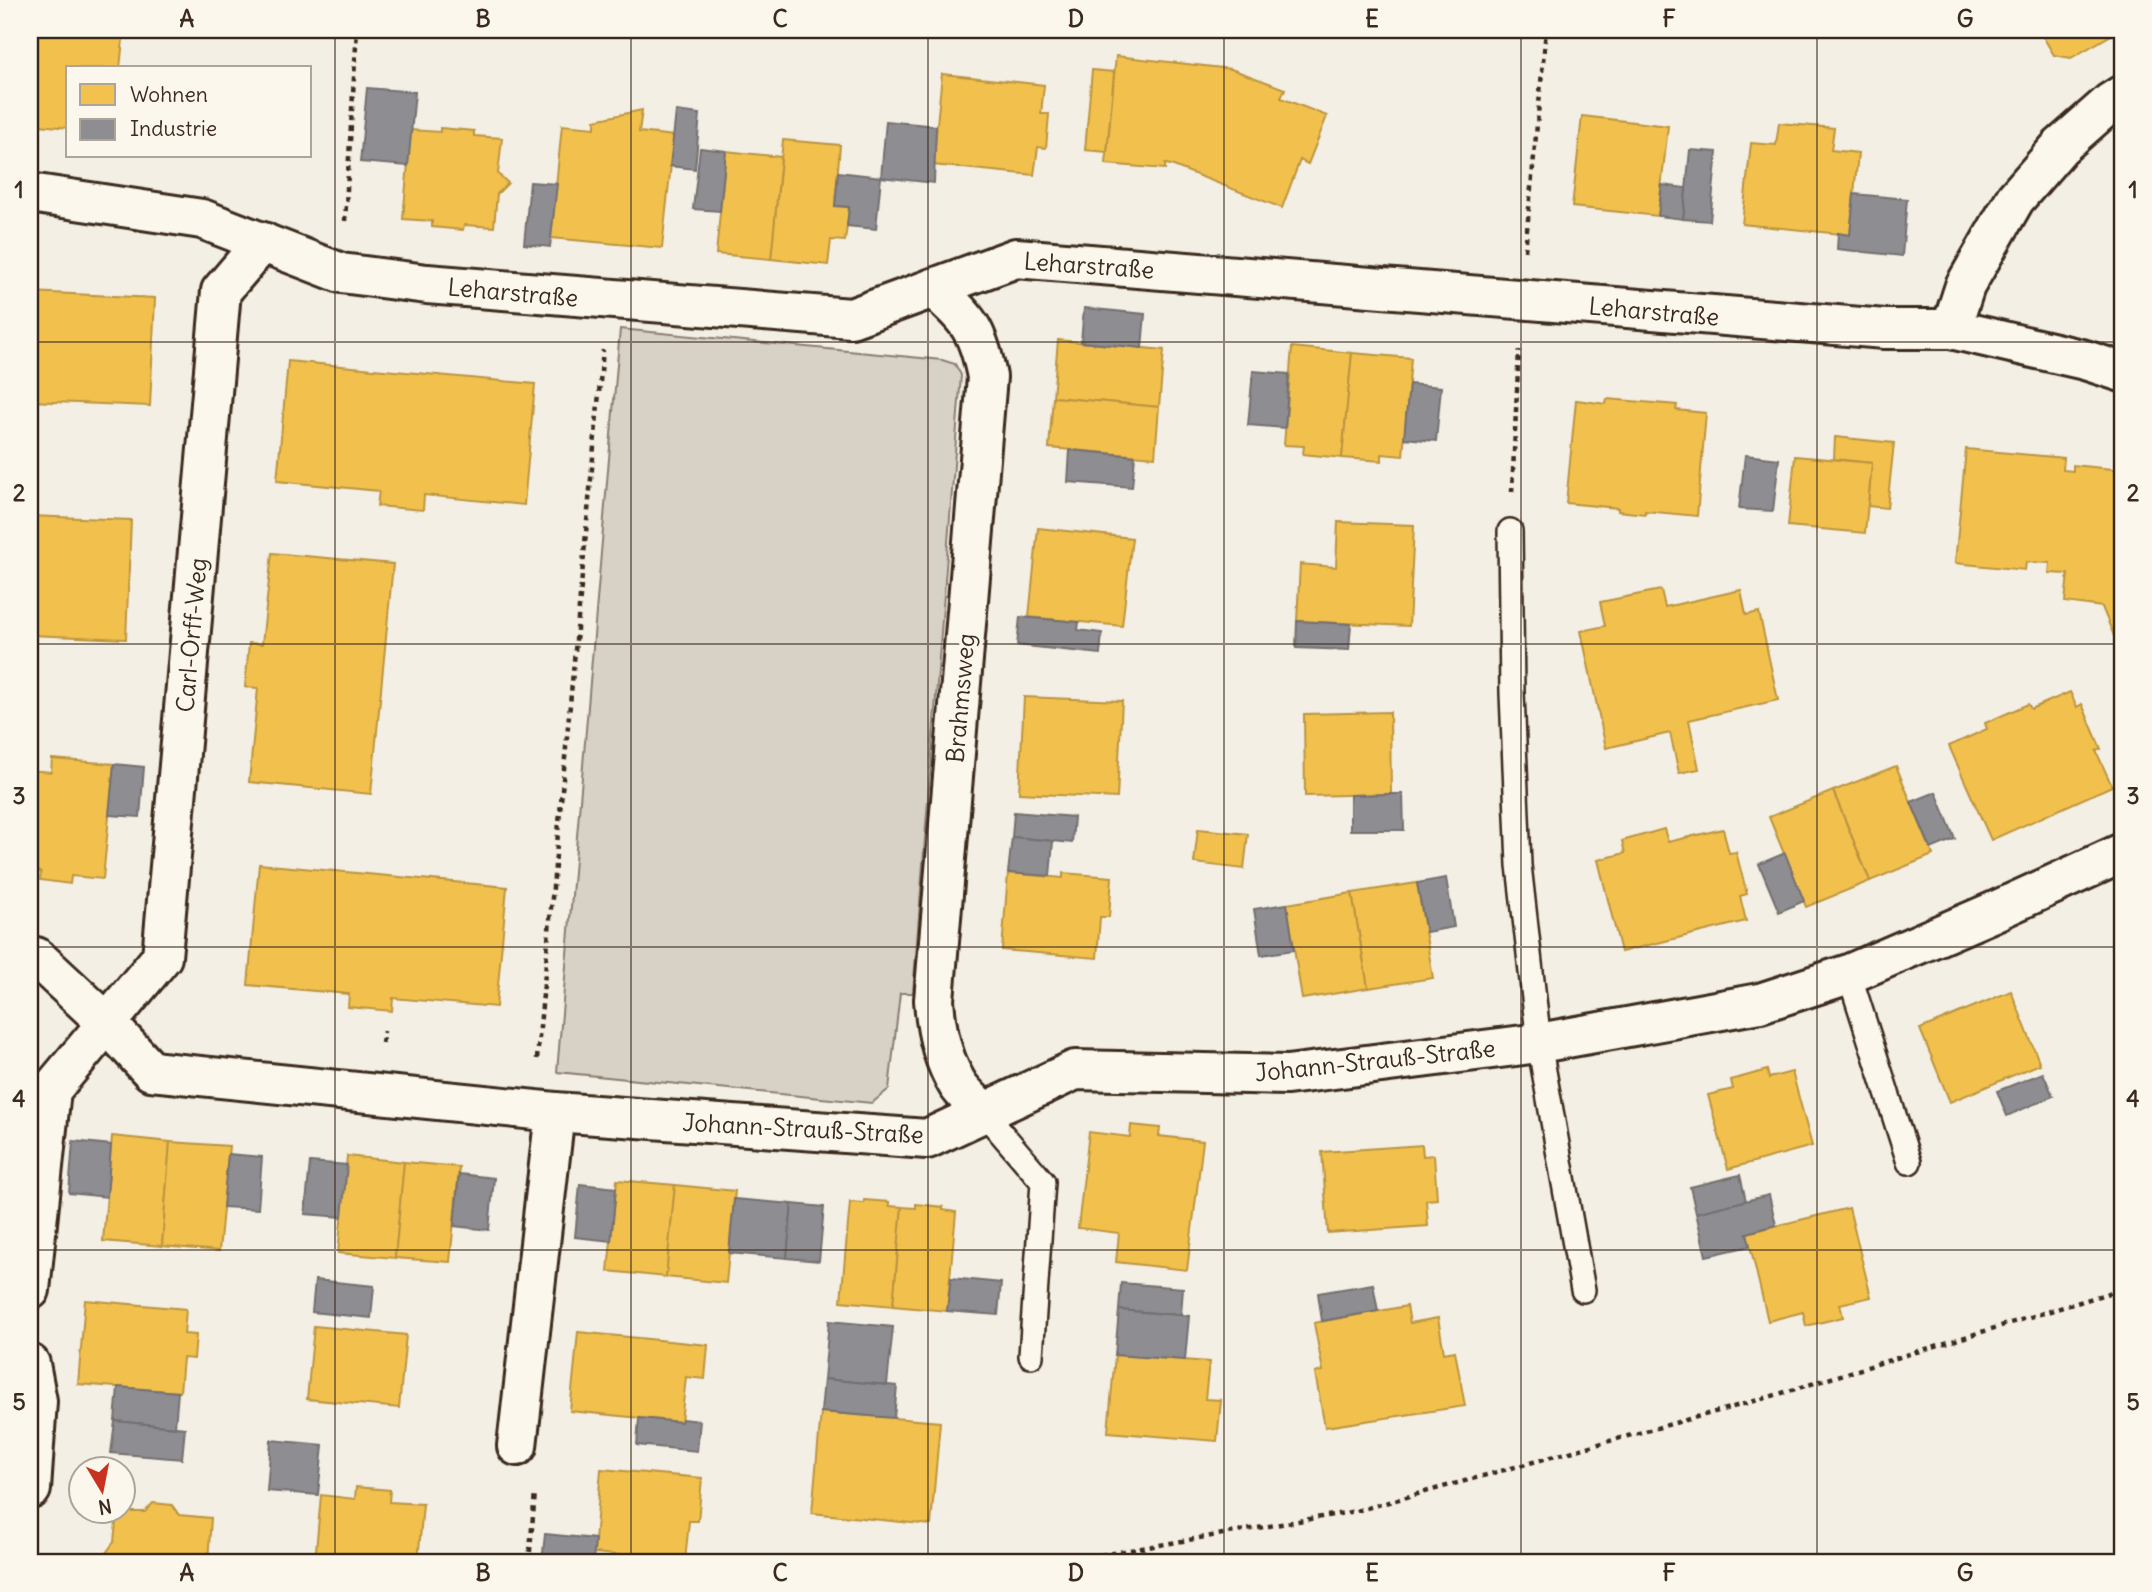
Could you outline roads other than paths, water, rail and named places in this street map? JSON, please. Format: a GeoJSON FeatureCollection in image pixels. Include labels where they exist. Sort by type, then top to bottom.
{"type":"FeatureCollection","features":[{"type":"Feature","properties":{"kind":"street"},"geometry":{"type":"LineString","coordinates":[[1951,329],[1965,286],[2015,199],[2060,147],[2122,95]]}},
{"type":"Feature","properties":{"kind":"street","name":"Leharstraße"},"geometry":{"type":"LineString","coordinates":[[30,192],[202,219],[341,273],[427,284],[608,300],[851,318],[1016,258],[1885,329],[1951,329],[2085,360],[2122,372]]}},
{"type":"Feature","properties":{"kind":"street","name":"Carl-Orff-Weg"},"geometry":{"type":"LineString","coordinates":[[106,1022],[162,957],[222,291],[263,242]]}},
{"type":"Feature","properties":{"kind":"street","name":"Brahmsweg"},"geometry":{"type":"LineString","coordinates":[[933,288],[961,313],[973,328],[982,351],[987,377],[934,1000],[936,1029],[945,1058],[959,1086],[984,1113]]}},
{"type":"Feature","properties":{"kind":"street","name":"Johann-Strauß-Straße"},"geometry":{"type":"LineString","coordinates":[[30,957],[36,957],[106,1022],[151,1071],[544,1110],[927,1139],[1075,1070],[1287,1074],[1539,1043],[1760,1003],[1849,974],[2122,853]]}},
{"type":"Feature","properties":{"kind":"street"},"geometry":{"type":"LineString","coordinates":[[30,1290],[51,1090],[106,1022]]}},
{"type":"Feature","properties":{"kind":"street"},"geometry":{"type":"LineString","coordinates":[[517,1446],[544,1110]]}},
{"type":"Feature","properties":{"kind":"street"},"geometry":{"type":"LineString","coordinates":[[30,1364],[37,1401],[31,1489]]}},
{"type":"Feature","properties":{"kind":"lane"},"geometry":{"type":"LineString","coordinates":[[1510,531],[1512,693],[1519,865],[1539,1043],[1583,1290]]}},
{"type":"Feature","properties":{"kind":"lane"},"geometry":{"type":"LineString","coordinates":[[1849,974],[1909,1162]]}},
{"type":"Feature","properties":{"kind":"lane"},"geometry":{"type":"LineString","coordinates":[[984,1113],[1043,1182],[1031,1356]]}}]}
